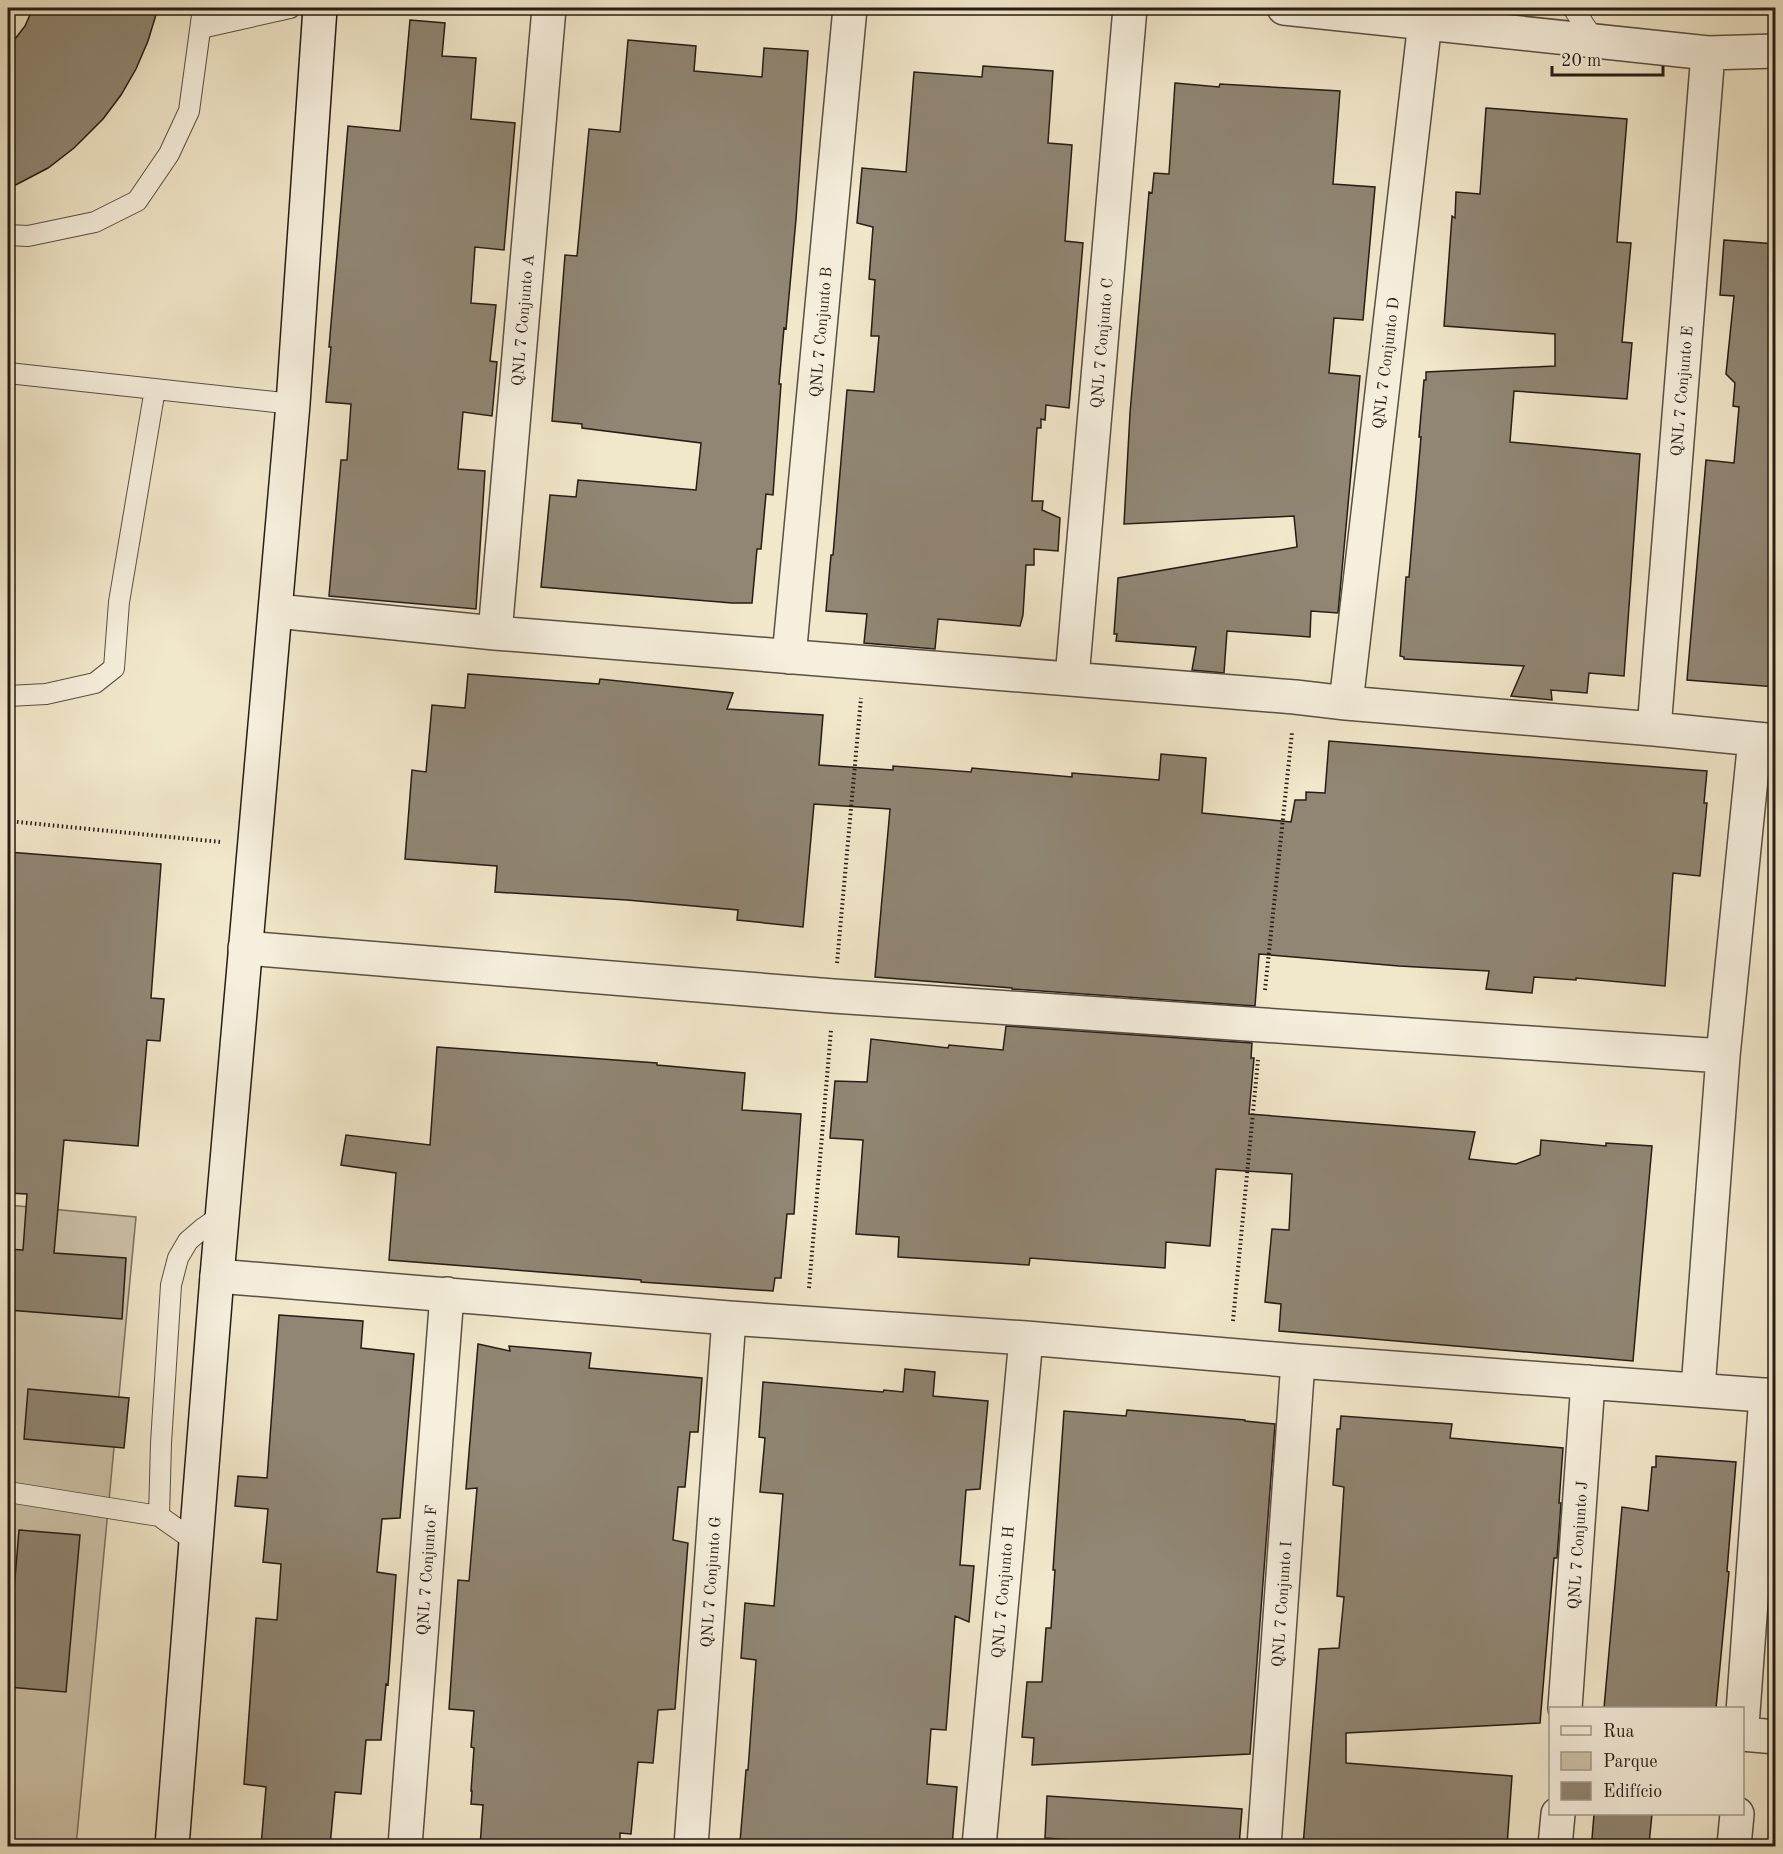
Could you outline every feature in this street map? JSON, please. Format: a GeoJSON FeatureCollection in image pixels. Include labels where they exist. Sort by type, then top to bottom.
{"type":"FeatureCollection","features":[{"type":"Feature","properties":{"kind":"street"},"geometry":{"type":"LineString","coordinates":[[172,1846],[222,1215],[293,404],[320,8]]}},
{"type":"Feature","properties":{"kind":"street","name":"QNL 7 Conjunto A"},"geometry":{"type":"LineString","coordinates":[[495,633],[549,8]]}},
{"type":"Feature","properties":{"kind":"street","name":"QNL 7 Conjunto B"},"geometry":{"type":"LineString","coordinates":[[789,657],[850,8]]}},
{"type":"Feature","properties":{"kind":"street","name":"QNL 7 Conjunto C"},"geometry":{"type":"LineString","coordinates":[[1072,678],[1130,8]]}},
{"type":"Feature","properties":{"kind":"street"},"geometry":{"type":"LineString","coordinates":[[1284,8],[1708,53],[1776,51]]}},
{"type":"Feature","properties":{"kind":"street","name":"QNL 7 Conjunto D"},"geometry":{"type":"LineString","coordinates":[[1346,703],[1425,22]]}},
{"type":"Feature","properties":{"kind":"street","name":"QNL 7 Conjunto E"},"geometry":{"type":"LineString","coordinates":[[1654,729],[1708,53]]}},
{"type":"Feature","properties":{"kind":"street"},"geometry":{"type":"LineString","coordinates":[[276,611],[495,633],[1072,678],[1765,740],[1723,1056],[1698,1389]]}},
{"type":"Feature","properties":{"kind":"street"},"geometry":{"type":"LineString","coordinates":[[245,948],[833,996],[1723,1056]]}},
{"type":"Feature","properties":{"kind":"street"},"geometry":{"type":"LineString","coordinates":[[217,1276],[729,1318],[1026,1338],[1298,1361],[1771,1396],[1744,1714]]}},
{"type":"Feature","properties":{"kind":"street","name":"QNL 7 Conjunto F"},"geometry":{"type":"LineString","coordinates":[[405,1846],[447,1294]]}},
{"type":"Feature","properties":{"kind":"street","name":"QNL 7 Conjunto G"},"geometry":{"type":"LineString","coordinates":[[691,1846],[729,1318]]}},
{"type":"Feature","properties":{"kind":"street","name":"QNL 7 Conjunto H"},"geometry":{"type":"LineString","coordinates":[[979,1846],[1026,1338]]}},
{"type":"Feature","properties":{"kind":"street","name":"QNL 7 Conjunto I"},"geometry":{"type":"LineString","coordinates":[[1264,1846],[1298,1361]]}},
{"type":"Feature","properties":{"kind":"street","name":"QNL 7 Conjunto J"},"geometry":{"type":"LineString","coordinates":[[1565,1707],[1588,1382]]}},
{"type":"Feature","properties":{"kind":"street"},"geometry":{"type":"LineString","coordinates":[[1744,1734],[1776,1737]]}},
{"type":"Feature","properties":{"kind":"street"},"geometry":{"type":"LineString","coordinates":[[1555,1846],[1558,1815]]}},
{"type":"Feature","properties":{"kind":"street"},"geometry":{"type":"LineString","coordinates":[[1734,1846],[1737,1815]]}},
{"type":"Feature","properties":{"kind":"lane"},"geometry":{"type":"LineString","coordinates":[[8,235],[28,236],[95,222],[137,201],[170,154],[189,111],[203,8]]}},
{"type":"Feature","properties":{"kind":"lane"},"geometry":{"type":"LineString","coordinates":[[201,28],[290,8]]}},
{"type":"Feature","properties":{"kind":"lane"},"geometry":{"type":"LineString","coordinates":[[1573,8],[1595,40]]}},
{"type":"Feature","properties":{"kind":"lane"},"geometry":{"type":"LineString","coordinates":[[8,373],[293,404]]}},
{"type":"Feature","properties":{"kind":"lane"},"geometry":{"type":"LineString","coordinates":[[8,696],[46,694],[95,683],[114,668],[119,602],[155,389]]}},
{"type":"Feature","properties":{"kind":"lane"},"geometry":{"type":"LineString","coordinates":[[159,1516],[160,1443],[171,1285],[178,1258],[188,1241],[202,1228],[222,1215]]}},
{"type":"Feature","properties":{"kind":"lane"},"geometry":{"type":"LineString","coordinates":[[8,1492],[159,1516],[196,1542]]}},
{"type":"Feature","properties":{"kind":"path"},"geometry":{"type":"LineString","coordinates":[[8,821],[254,846]]}},
{"type":"Feature","properties":{"kind":"green space"},"geometry":{"type":"Polygon","coordinates":[[[8,1205],[136,1217],[76,1846],[8,1846],[8,1205]]]}},
{"type":"Feature","properties":{"kind":"building"},"geometry":{"type":"Polygon","coordinates":[[[33,8],[158,8],[136,69],[121,95],[103,119],[74,148],[48,168],[8,189],[8,48],[25,26],[33,8]]]}},
{"type":"Feature","properties":{"kind":"building"},"geometry":{"type":"Polygon","coordinates":[[[410,20],[445,23],[442,56],[476,58],[471,119],[515,123],[504,250],[475,247],[471,303],[496,305],[490,361],[497,362],[492,416],[463,412],[458,469],[485,471],[476,609],[329,596],[341,460],[347,460],[351,404],[326,402],[348,126],[400,131],[410,20]]]}},
{"type":"Feature","properties":{"kind":"building"},"geometry":{"type":"Polygon","coordinates":[[[628,40],[696,46],[694,71],[762,77],[764,48],[808,51],[796,219],[779,384],[781,384],[773,495],[766,494],[761,549],[757,549],[752,603],[541,587],[550,495],[576,497],[578,480],[696,490],[701,443],[582,428],[582,424],[552,421],[565,255],[577,256],[589,129],[620,132],[628,40]]]}},
{"type":"Feature","properties":{"kind":"building"},"geometry":{"type":"Polygon","coordinates":[[[983,66],[1053,71],[1048,143],[1072,145],[1065,241],[1083,243],[1069,408],[1046,405],[1045,420],[1041,419],[1041,428],[1037,428],[1032,501],[1043,501],[1042,510],[1060,518],[1058,551],[1034,549],[1034,565],[1026,565],[1023,615],[1020,626],[938,619],[935,649],[864,643],[867,614],[826,611],[847,390],[874,392],[879,336],[871,336],[875,280],[869,279],[873,227],[857,223],[862,168],[906,172],[914,72],[982,77],[983,66]]]}},
{"type":"Feature","properties":{"kind":"building"},"geometry":{"type":"Polygon","coordinates":[[[1175,83],[1219,87],[1220,84],[1340,91],[1333,184],[1375,187],[1363,320],[1334,318],[1329,373],[1360,376],[1338,613],[1311,611],[1310,637],[1227,631],[1224,673],[1192,670],[1196,647],[1116,641],[1117,634],[1114,634],[1118,578],[1297,547],[1294,516],[1124,524],[1130,413],[1149,192],[1152,193],[1154,173],[1169,174],[1175,83]]]}},
{"type":"Feature","properties":{"kind":"building"},"geometry":{"type":"Polygon","coordinates":[[[1486,108],[1627,119],[1617,242],[1631,243],[1622,342],[1632,343],[1627,399],[1514,391],[1510,442],[1640,454],[1624,676],[1589,673],[1587,693],[1551,690],[1552,700],[1511,696],[1524,666],[1404,659],[1400,656],[1426,372],[1555,366],[1555,334],[1444,326],[1452,216],[1455,218],[1456,192],[1480,194],[1486,108]]]}},
{"type":"Feature","properties":{"kind":"building"},"geometry":{"type":"Polygon","coordinates":[[[1724,240],[1776,244],[1776,687],[1687,680],[1706,460],[1734,463],[1739,407],[1733,406],[1735,383],[1726,374],[1734,296],[1720,295],[1724,240]]]}},
{"type":"Feature","properties":{"kind":"building"},"geometry":{"type":"Polygon","coordinates":[[[468,674],[599,684],[600,679],[733,693],[727,709],[823,715],[819,765],[893,770],[893,766],[971,772],[972,768],[1072,777],[1072,773],[1159,780],[1161,754],[1206,758],[1202,813],[1291,822],[1295,800],[1306,800],[1306,792],[1325,793],[1329,741],[1707,771],[1704,803],[1707,803],[1700,876],[1673,873],[1665,986],[1576,978],[1576,980],[1534,977],[1532,993],[1486,989],[1489,971],[1259,954],[1255,1006],[875,977],[890,809],[814,804],[803,927],[737,920],[738,910],[495,892],[497,866],[405,859],[412,770],[426,772],[432,705],[465,708],[468,674]]]}},
{"type":"Feature","properties":{"kind":"building"},"geometry":{"type":"Polygon","coordinates":[[[8,852],[161,864],[151,998],[164,999],[160,1041],[147,1040],[138,1146],[64,1140],[54,1253],[126,1258],[122,1319],[8,1310],[8,1249],[23,1250],[27,1194],[8,1193],[8,852]]]}},
{"type":"Feature","properties":{"kind":"building"},"geometry":{"type":"Polygon","coordinates":[[[1006,1026],[1252,1043],[1251,1058],[1254,1058],[1249,1114],[1475,1132],[1469,1159],[1516,1164],[1540,1155],[1541,1140],[1606,1146],[1606,1143],[1652,1146],[1633,1361],[1279,1331],[1281,1304],[1265,1302],[1272,1229],[1289,1230],[1292,1174],[1216,1169],[1210,1246],[1166,1242],[1165,1268],[1030,1258],[1029,1265],[898,1257],[899,1237],[856,1234],[863,1140],[830,1138],[835,1081],[867,1082],[871,1039],[948,1048],[949,1045],[1003,1050],[1006,1026]]]}},
{"type":"Feature","properties":{"kind":"building"},"geometry":{"type":"Polygon","coordinates":[[[437,1047],[657,1063],[657,1065],[745,1073],[742,1110],[801,1114],[794,1214],[787,1214],[781,1278],[775,1278],[773,1291],[389,1260],[396,1173],[341,1165],[346,1135],[430,1145],[437,1047]]]}},
{"type":"Feature","properties":{"kind":"building"},"geometry":{"type":"Polygon","coordinates":[[[279,1315],[363,1321],[361,1348],[414,1354],[400,1518],[382,1519],[377,1572],[396,1575],[388,1685],[386,1684],[381,1740],[366,1740],[361,1794],[335,1792],[330,1846],[261,1846],[266,1787],[244,1784],[256,1618],[277,1620],[281,1564],[263,1562],[268,1509],[235,1506],[238,1476],[267,1478],[279,1315]]]}},
{"type":"Feature","properties":{"kind":"building"},"geometry":{"type":"Polygon","coordinates":[[[478,1344],[510,1351],[509,1346],[591,1353],[589,1368],[702,1378],[698,1432],[690,1432],[685,1487],[678,1487],[673,1540],[688,1543],[675,1709],[658,1710],[653,1763],[638,1762],[631,1834],[620,1833],[620,1840],[612,1840],[611,1846],[480,1846],[483,1805],[471,1804],[474,1748],[471,1747],[474,1711],[449,1709],[458,1580],[469,1581],[477,1488],[466,1489],[478,1344]]]}},
{"type":"Feature","properties":{"kind":"building"},"geometry":{"type":"Polygon","coordinates":[[[905,1369],[935,1372],[933,1396],[988,1401],[980,1489],[966,1490],[960,1565],[974,1566],[969,1622],[955,1616],[946,1730],[931,1729],[927,1784],[957,1787],[952,1846],[769,1846],[769,1844],[740,1842],[756,1660],[741,1658],[745,1603],[774,1606],[783,1494],[760,1492],[765,1438],[759,1437],[763,1382],[903,1392],[905,1369]]]}},
{"type":"Feature","properties":{"kind":"building"},"geometry":{"type":"Polygon","coordinates":[[[28,1389],[129,1398],[124,1448],[24,1439],[28,1389]]]}},
{"type":"Feature","properties":{"kind":"building"},"geometry":{"type":"Polygon","coordinates":[[[1127,1410],[1275,1424],[1250,1754],[1032,1765],[1034,1738],[1022,1737],[1027,1682],[1042,1682],[1046,1628],[1051,1628],[1064,1411],[1126,1416],[1127,1410]]]}},
{"type":"Feature","properties":{"kind":"building"},"geometry":{"type":"Polygon","coordinates":[[[1341,1416],[1452,1424],[1450,1438],[1563,1448],[1557,1558],[1554,1558],[1540,1723],[1346,1733],[1346,1763],[1512,1776],[1507,1846],[1303,1846],[1319,1649],[1339,1648],[1344,1597],[1337,1596],[1344,1487],[1333,1485],[1337,1429],[1340,1429],[1341,1416]]]}},
{"type":"Feature","properties":{"kind":"building"},"geometry":{"type":"Polygon","coordinates":[[[1656,1456],[1736,1462],[1727,1571],[1729,1572],[1716,1707],[1604,1707],[1622,1507],[1648,1511],[1652,1467],[1656,1467],[1656,1456]]]}},
{"type":"Feature","properties":{"kind":"building"},"geometry":{"type":"Polygon","coordinates":[[[19,1530],[80,1535],[66,1692],[8,1687],[19,1530]]]}},
{"type":"Feature","properties":{"kind":"building"},"geometry":{"type":"Polygon","coordinates":[[[1047,1796],[1242,1809],[1239,1846],[1128,1846],[1128,1844],[1045,1838],[1047,1796]]]}},
{"type":"Feature","properties":{"kind":"building"},"geometry":{"type":"Polygon","coordinates":[[[1594,1815],[1652,1815],[1649,1844],[1630,1843],[1630,1846],[1592,1839],[1594,1815]]]}}]}
